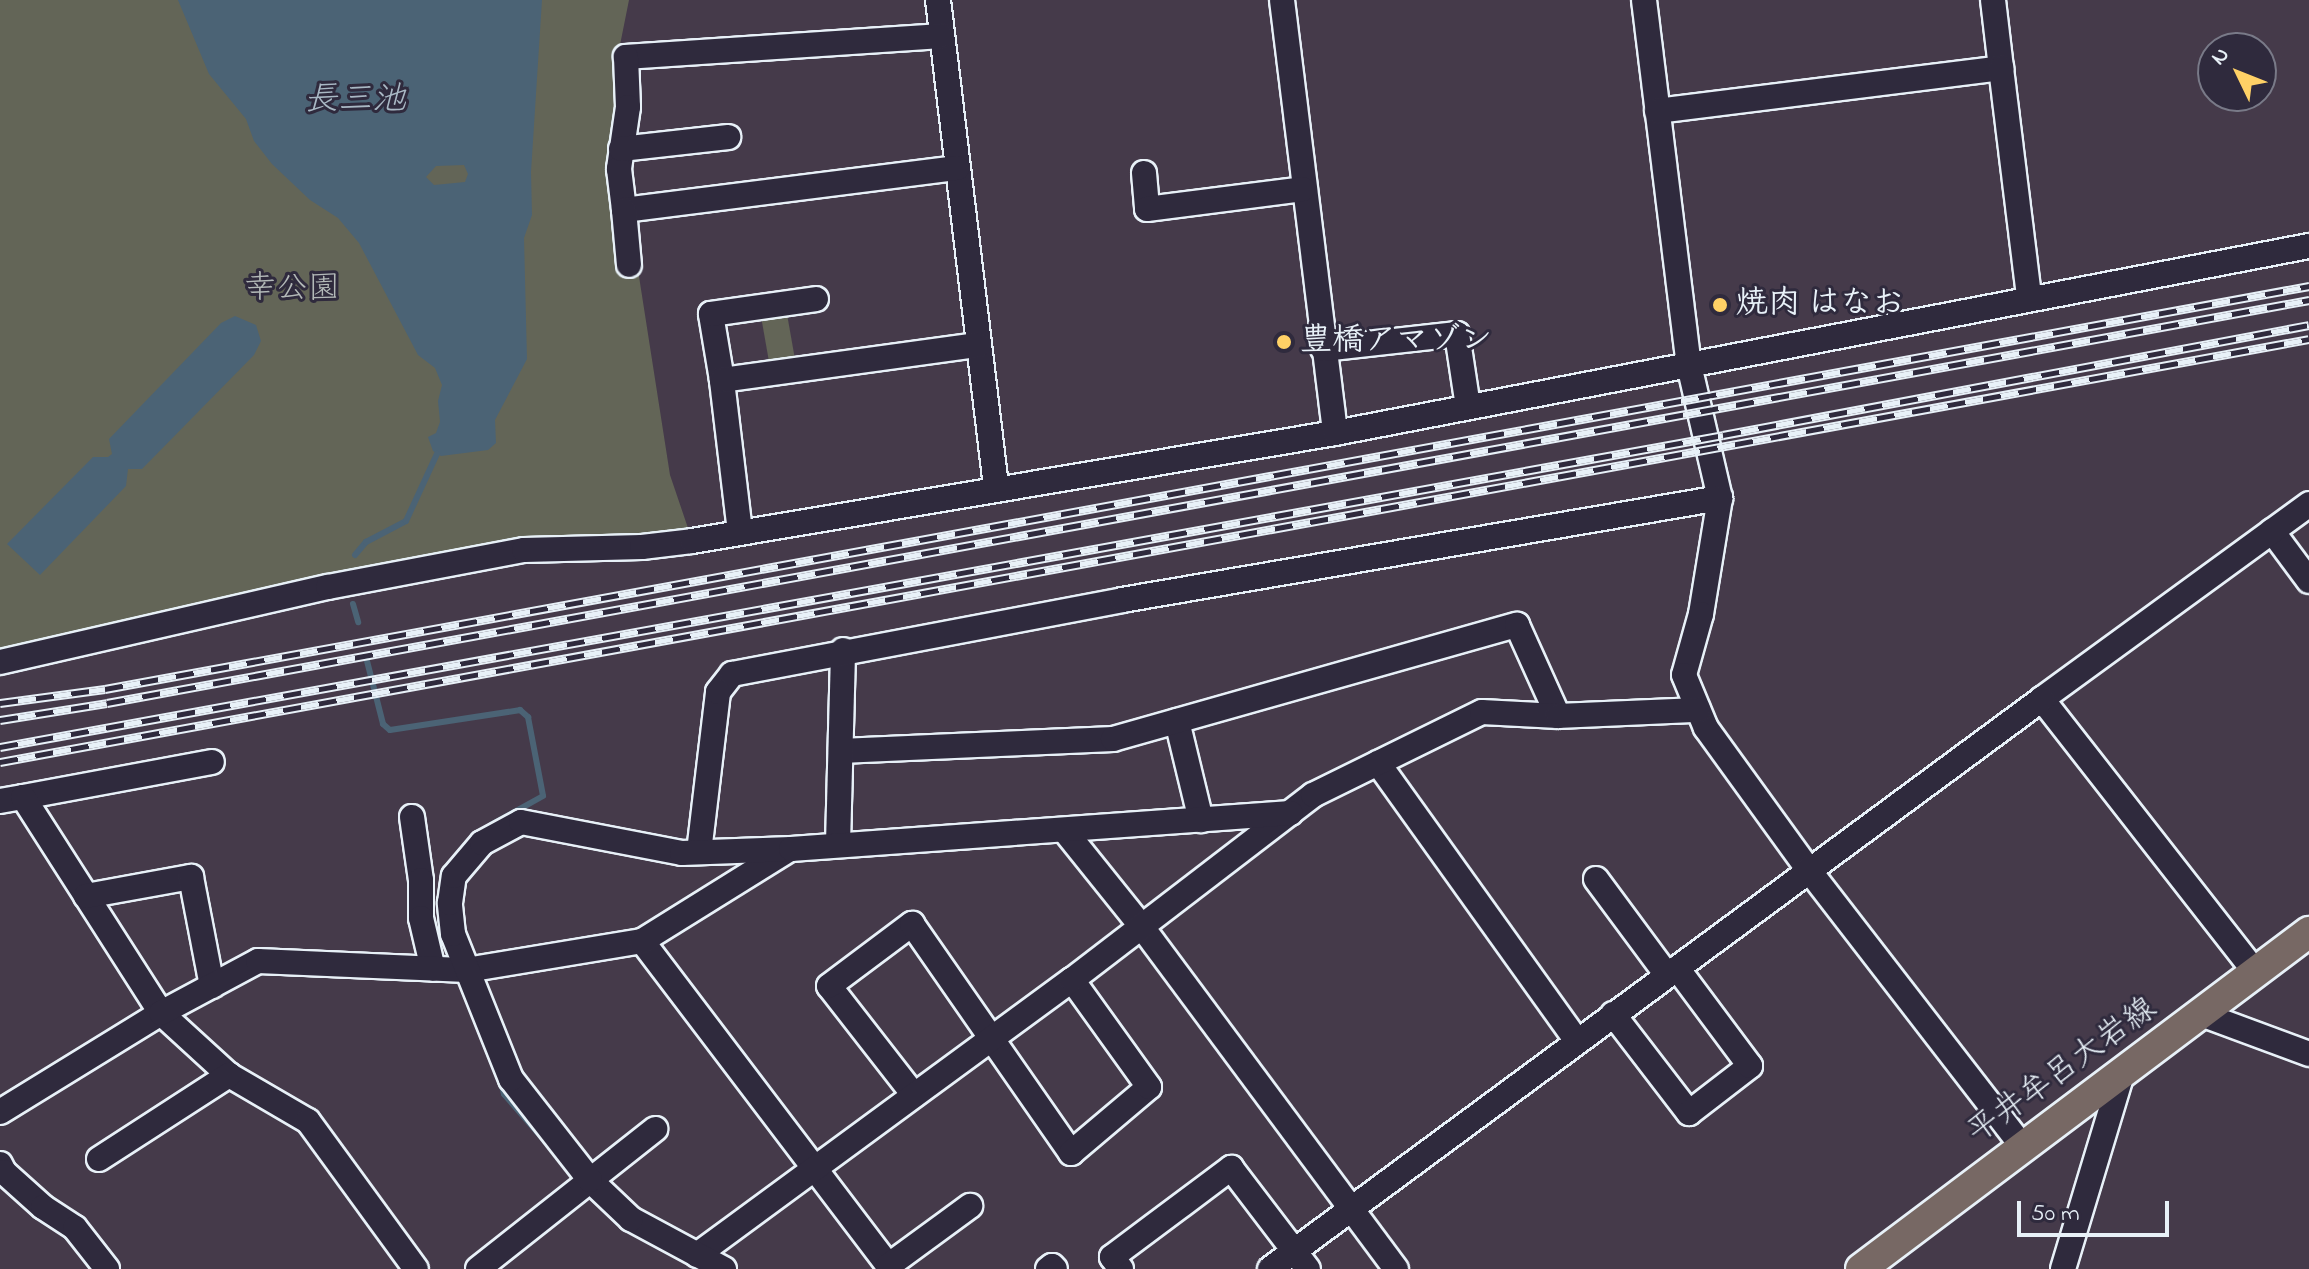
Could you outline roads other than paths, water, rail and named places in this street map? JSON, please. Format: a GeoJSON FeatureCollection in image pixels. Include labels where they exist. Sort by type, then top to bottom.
{"type":"FeatureCollection","features":[{"type":"Feature","properties":{"kind":"main road","name":"平井牟呂大岩線"},"geometry":{"type":"LineString","coordinates":[[1861,1269],[2309,932]]}},
{"type":"Feature","properties":{"kind":"street"},"geometry":{"type":"LineString","coordinates":[[938,0],[996,489]]}},
{"type":"Feature","properties":{"kind":"street"},"geometry":{"type":"LineString","coordinates":[[1282,0],[1335,433]]}},
{"type":"Feature","properties":{"kind":"street"},"geometry":{"type":"LineString","coordinates":[[1644,0],[1689,365],[1720,498],[1701,614],[1684,675],[1706,728],[1808,869],[2022,1146]]}},
{"type":"Feature","properties":{"kind":"street"},"geometry":{"type":"LineString","coordinates":[[1993,0],[2029,297]]}},
{"type":"Feature","properties":{"kind":"street"},"geometry":{"type":"LineString","coordinates":[[629,265],[619,169],[628,107],[626,57],[941,36]]}},
{"type":"Feature","properties":{"kind":"street"},"geometry":{"type":"LineString","coordinates":[[1657,111],[2001,68]]}},
{"type":"Feature","properties":{"kind":"street"},"geometry":{"type":"LineString","coordinates":[[621,149],[728,137]]}},
{"type":"Feature","properties":{"kind":"street"},"geometry":{"type":"LineString","coordinates":[[624,210],[957,168]]}},
{"type":"Feature","properties":{"kind":"street"},"geometry":{"type":"LineString","coordinates":[[1144,173],[1147,209],[1303,189]]}},
{"type":"Feature","properties":{"kind":"street"},"geometry":{"type":"LineString","coordinates":[[0,662],[328,587],[524,550],[642,547],[1335,433],[2029,297],[2309,246]]}},
{"type":"Feature","properties":{"kind":"street"},"geometry":{"type":"LineString","coordinates":[[740,532],[711,314],[816,299]]}},
{"type":"Feature","properties":{"kind":"street"},"geometry":{"type":"LineString","coordinates":[[1323,349],[1457,334],[1468,407]]}},
{"type":"Feature","properties":{"kind":"street"},"geometry":{"type":"LineString","coordinates":[[722,380],[979,345]]}},
{"type":"Feature","properties":{"kind":"street"},"geometry":{"type":"LineString","coordinates":[[699,852],[718,692],[732,674],[843,650],[1720,498]]}},
{"type":"Feature","properties":{"kind":"street"},"geometry":{"type":"LineString","coordinates":[[1270,1269],[1301,1260],[1350,1209],[1808,869],[2309,504]]}},
{"type":"Feature","properties":{"kind":"street"},"geometry":{"type":"LineString","coordinates":[[2272,531],[2309,581]]}},
{"type":"Feature","properties":{"kind":"street"},"geometry":{"type":"LineString","coordinates":[[841,751],[1113,739],[1517,625],[1558,716]]}},
{"type":"Feature","properties":{"kind":"street"},"geometry":{"type":"LineString","coordinates":[[838,844],[843,650]]}},
{"type":"Feature","properties":{"kind":"street"},"geometry":{"type":"LineString","coordinates":[[2042,699],[2256,973]]}},
{"type":"Feature","properties":{"kind":"street"},"geometry":{"type":"LineString","coordinates":[[697,1255],[1072,980],[1313,795],[1482,712],[1558,716],[1698,710]]}},
{"type":"Feature","properties":{"kind":"street"},"geometry":{"type":"LineString","coordinates":[[1177,721],[1201,820]]}},
{"type":"Feature","properties":{"kind":"street"},"geometry":{"type":"LineString","coordinates":[[212,762],[12,799],[86,896],[161,1013],[229,1075],[308,1121],[416,1269]]}},
{"type":"Feature","properties":{"kind":"street"},"geometry":{"type":"LineString","coordinates":[[1378,763],[1576,1040]]}},
{"type":"Feature","properties":{"kind":"street"},"geometry":{"type":"LineString","coordinates":[[452,970],[450,903],[454,876],[482,843],[521,822],[643,847],[699,852],[1065,831],[1291,813]]}},
{"type":"Feature","properties":{"kind":"street"},"geometry":{"type":"LineString","coordinates":[[412,817],[421,880],[421,918],[511,1079],[590,1180],[631,1219],[724,1269]]}},
{"type":"Feature","properties":{"kind":"street"},"geometry":{"type":"LineString","coordinates":[[1065,831],[1142,927],[1396,1269]]}},
{"type":"Feature","properties":{"kind":"street"},"geometry":{"type":"LineString","coordinates":[[0,1112],[161,1013],[258,961],[452,970],[642,941],[791,849]]}},
{"type":"Feature","properties":{"kind":"street"},"geometry":{"type":"LineString","coordinates":[[86,896],[191,877],[212,986]]}},
{"type":"Feature","properties":{"kind":"street"},"geometry":{"type":"LineString","coordinates":[[1596,879],[1750,1066],[1689,1113],[1613,1014]]}},
{"type":"Feature","properties":{"kind":"street"},"geometry":{"type":"LineString","coordinates":[[914,1095],[829,986],[912,924],[1071,1153],[1149,1087],[1072,980]]}},
{"type":"Feature","properties":{"kind":"street"},"geometry":{"type":"LineString","coordinates":[[642,941],[890,1267],[970,1206]]}},
{"type":"Feature","properties":{"kind":"street"},"geometry":{"type":"LineString","coordinates":[[2201,1014],[2309,1054]]}},
{"type":"Feature","properties":{"kind":"street"},"geometry":{"type":"LineString","coordinates":[[2063,1269],[2122,1074]]}},
{"type":"Feature","properties":{"kind":"street"},"geometry":{"type":"LineString","coordinates":[[99,1159],[229,1075]]}},
{"type":"Feature","properties":{"kind":"street"},"geometry":{"type":"LineString","coordinates":[[478,1269],[655,1129]]}},
{"type":"Feature","properties":{"kind":"street"},"geometry":{"type":"LineString","coordinates":[[0,1164],[4,1172],[43,1207],[75,1228],[107,1269]]}},
{"type":"Feature","properties":{"kind":"street"},"geometry":{"type":"LineString","coordinates":[[1121,1269],[1112,1257],[1231,1168],[1301,1260]]}},
{"type":"Feature","properties":{"kind":"street"},"geometry":{"type":"LineString","coordinates":[[1048,1269],[1052,1266],[1055,1269]]}},
{"type":"Feature","properties":{"kind":"water","name":"長三池"},"geometry":{"type":"Polygon","coordinates":[[[178,0],[542,0],[531,172],[532,215],[524,238],[527,359],[495,420],[496,443],[488,450],[441,456],[433,451],[428,437],[436,433],[440,422],[438,401],[442,385],[435,368],[418,355],[359,243],[338,218],[310,200],[272,164],[254,141],[246,119],[209,74],[178,0]],[[464,165],[436,166],[426,177],[434,185],[465,182],[468,174],[464,165]]]}},
{"type":"Feature","properties":{"kind":"water"},"geometry":{"type":"Polygon","coordinates":[[[235,316],[256,325],[261,341],[254,355],[142,469],[128,469],[126,486],[40,575],[7,544],[93,457],[112,454],[109,439],[221,323],[235,316]]]}},
{"type":"Feature","properties":{"kind":"waterway"},"geometry":{"type":"LineString","coordinates":[[355,555],[366,542],[406,521],[437,454]]}},
{"type":"Feature","properties":{"kind":"waterway"},"geometry":{"type":"LineString","coordinates":[[353,604],[358,622]]}},
{"type":"Feature","properties":{"kind":"waterway"},"geometry":{"type":"LineString","coordinates":[[367,661],[383,724],[390,730],[520,710],[528,717],[543,796],[491,825]]}},
{"type":"Feature","properties":{"kind":"waterway"},"geometry":{"type":"LineString","coordinates":[[445,873],[466,844]]}},
{"type":"Feature","properties":{"kind":"waterway"},"geometry":{"type":"LineString","coordinates":[[500,1079],[504,1094],[550,1147]]}},
{"type":"Feature","properties":{"kind":"railway"},"geometry":{"type":"LineString","coordinates":[[0,703],[105,689],[2309,286]]}},
{"type":"Feature","properties":{"kind":"railway"},"geometry":{"type":"LineString","coordinates":[[0,720],[107,703],[2309,300]]}},
{"type":"Feature","properties":{"kind":"railway"},"geometry":{"type":"LineString","coordinates":[[0,747],[1723,435],[2309,325]]}},
{"type":"Feature","properties":{"kind":"railway"},"geometry":{"type":"LineString","coordinates":[[0,762],[2309,339]]}},
{"type":"Feature","properties":{"kind":"place","name":"焼肉 はなお"},"geometry":{"type":"Point","coordinates":[1720,305]}},
{"type":"Feature","properties":{"kind":"place","name":"豊橋アマゾン"},"geometry":{"type":"Point","coordinates":[1284,342]}},
{"type":"Feature","properties":{"kind":"park label","name":"幸公園"},"geometry":{"type":"Point","coordinates":[292,290]}}]}
